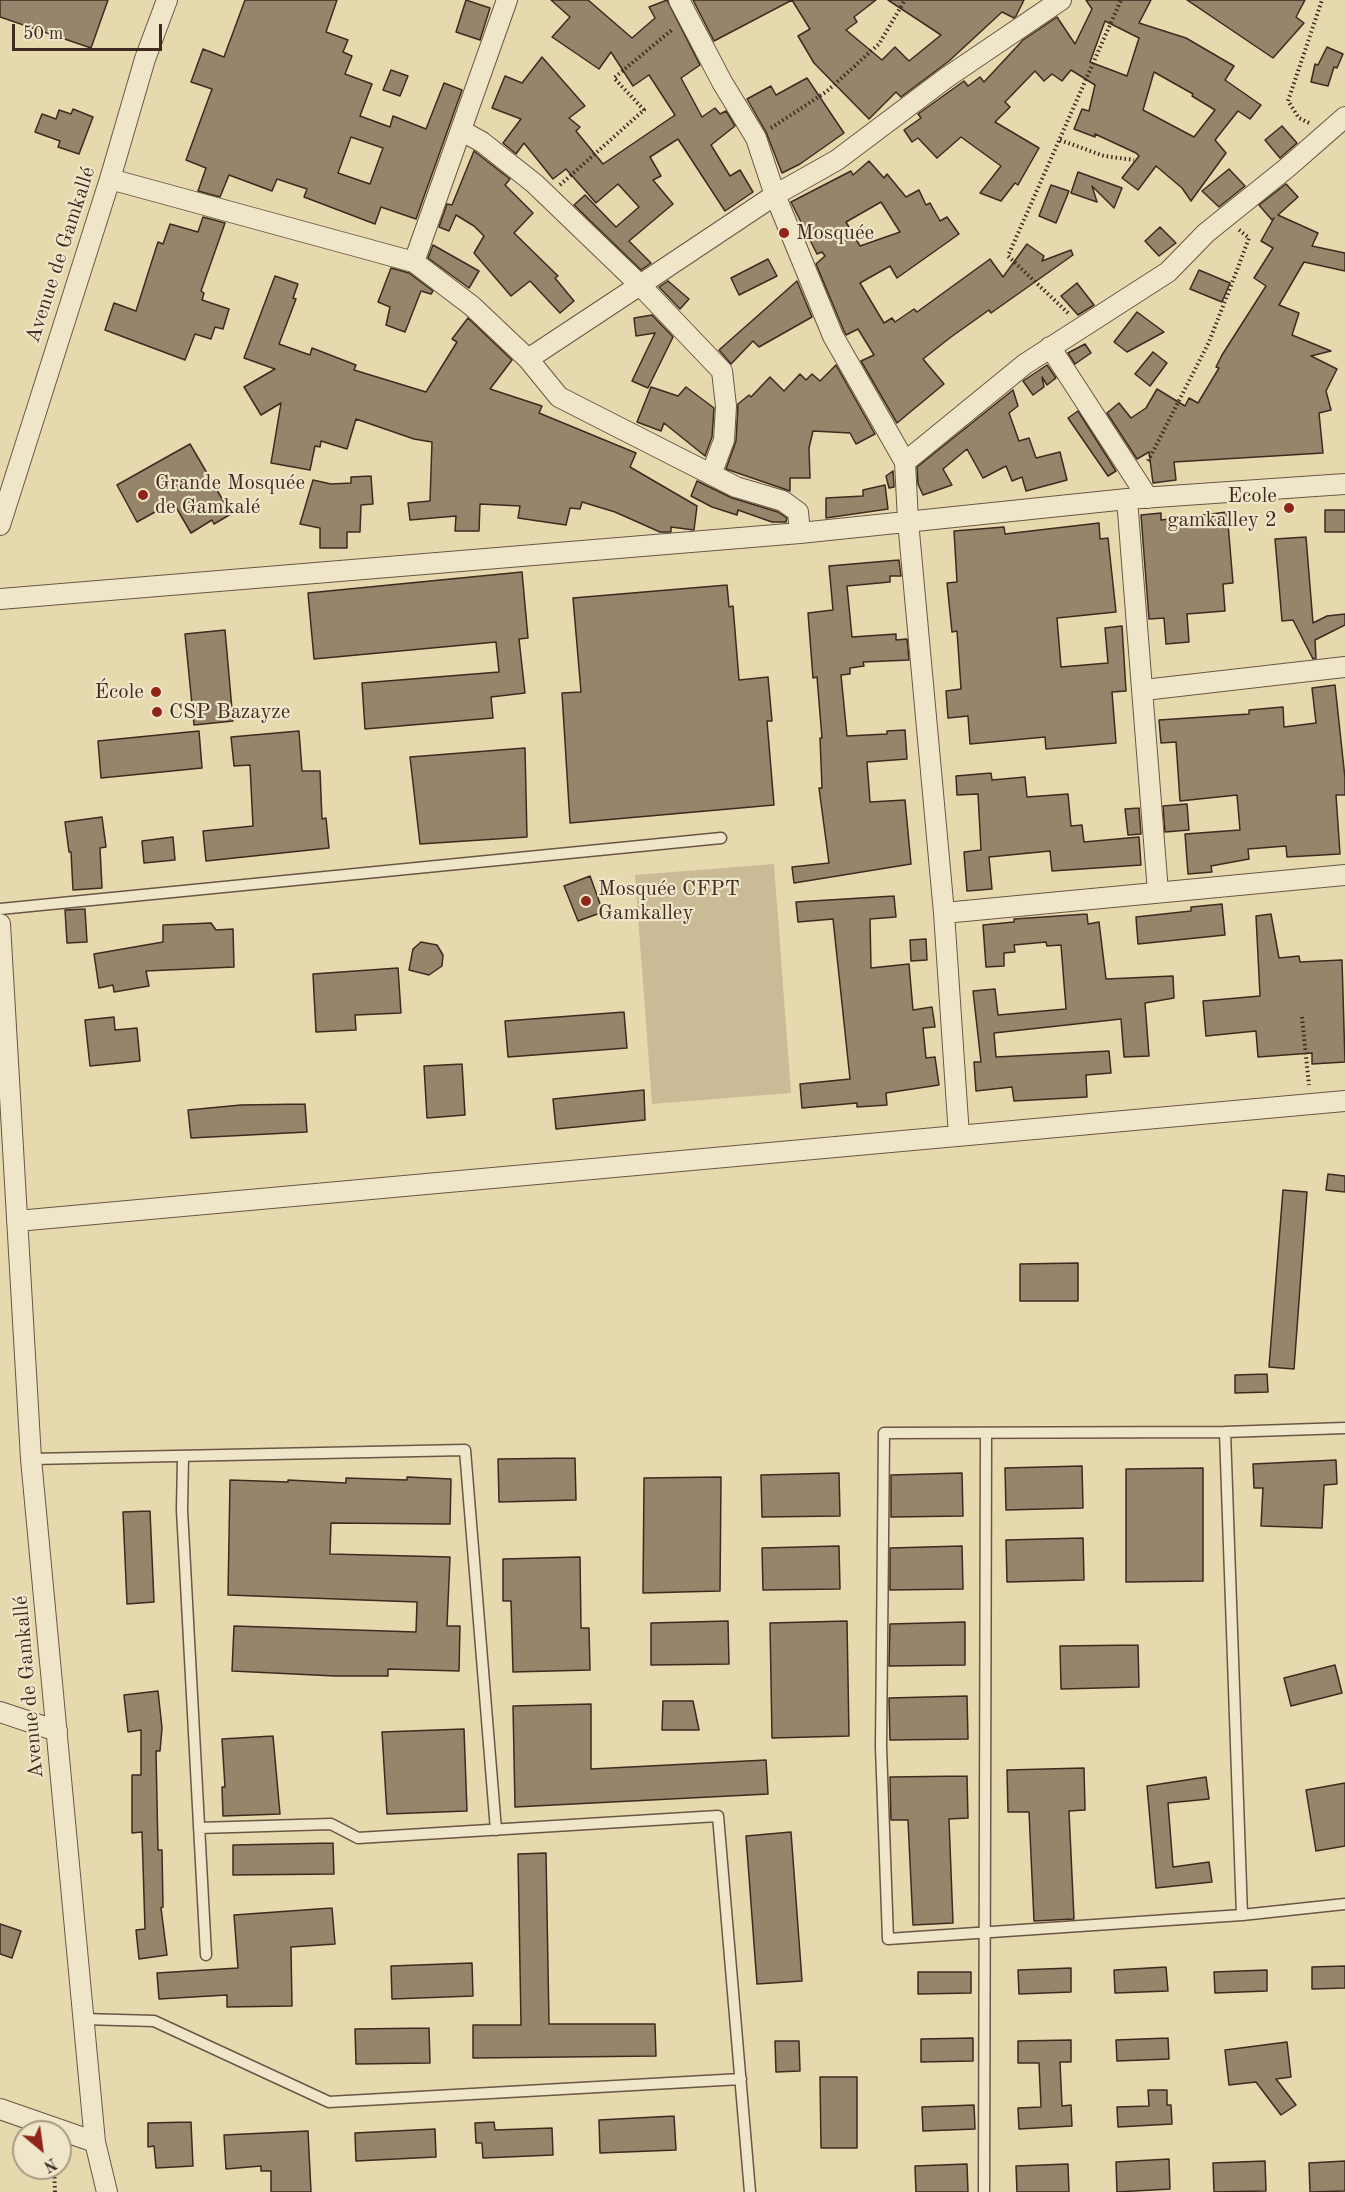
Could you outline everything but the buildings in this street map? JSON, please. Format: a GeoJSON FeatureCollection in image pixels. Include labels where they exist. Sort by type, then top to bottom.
{"type":"FeatureCollection","features":[{"type":"Feature","properties":{"kind":"street","name":"Avenue de Gamkallé"},"geometry":{"type":"LineString","coordinates":[[0,525],[110,179],[145,59],[167,0]]}},
{"type":"Feature","properties":{"kind":"street"},"geometry":{"type":"LineString","coordinates":[[414,262],[507,0]]}},
{"type":"Feature","properties":{"kind":"street"},"geometry":{"type":"LineString","coordinates":[[528,359],[775,195],[837,160],[946,78],[1061,0]]}},
{"type":"Feature","properties":{"kind":"street"},"geometry":{"type":"LineString","coordinates":[[684,9],[722,82],[756,138],[775,195],[833,336],[905,462],[908,521],[944,913],[959,1136]]}},
{"type":"Feature","properties":{"kind":"street"},"geometry":{"type":"LineString","coordinates":[[905,462],[991,390],[1050,346],[1168,272],[1206,233],[1345,117]]}},
{"type":"Feature","properties":{"kind":"street"},"geometry":{"type":"LineString","coordinates":[[462,131],[505,159],[548,196],[640,285],[722,371],[726,406],[724,440],[712,472]]}},
{"type":"Feature","properties":{"kind":"street"},"geometry":{"type":"LineString","coordinates":[[110,179],[414,262],[472,306],[528,359],[559,397],[712,472],[735,487],[792,506],[798,512],[800,533]]}},
{"type":"Feature","properties":{"kind":"street"},"geometry":{"type":"LineString","coordinates":[[1050,346],[1148,498]]}},
{"type":"Feature","properties":{"kind":"street"},"geometry":{"type":"LineString","coordinates":[[0,599],[800,533],[1127,499],[1345,484]]}},
{"type":"Feature","properties":{"kind":"street"},"geometry":{"type":"LineString","coordinates":[[1127,499],[1144,690],[1158,892]]}},
{"type":"Feature","properties":{"kind":"street"},"geometry":{"type":"LineString","coordinates":[[1144,690],[1345,667]]}},
{"type":"Feature","properties":{"kind":"street"},"geometry":{"type":"LineString","coordinates":[[944,913],[1345,875]]}},
{"type":"Feature","properties":{"kind":"street","name":"Avenue de Gamkallé"},"geometry":{"type":"LineString","coordinates":[[0,924],[31,1459],[95,2142],[107,2192]]}},
{"type":"Feature","properties":{"kind":"street"},"geometry":{"type":"LineString","coordinates":[[17,1221],[1345,1101]]}},
{"type":"Feature","properties":{"kind":"street"},"geometry":{"type":"LineString","coordinates":[[0,1712],[57,1731]]}},
{"type":"Feature","properties":{"kind":"street"},"geometry":{"type":"LineString","coordinates":[[0,2109],[95,2142]]}},
{"type":"Feature","properties":{"kind":"lane"},"geometry":{"type":"LineString","coordinates":[[0,909],[722,838]]}},
{"type":"Feature","properties":{"kind":"lane"},"geometry":{"type":"LineString","coordinates":[[1345,1428],[1225,1432],[884,1433],[881,1735],[888,1939],[1242,1915],[1345,1904]]}},
{"type":"Feature","properties":{"kind":"lane"},"geometry":{"type":"LineString","coordinates":[[1225,1432],[1242,1915]]}},
{"type":"Feature","properties":{"kind":"lane"},"geometry":{"type":"LineString","coordinates":[[984,2192],[986,1433]]}},
{"type":"Feature","properties":{"kind":"lane"},"geometry":{"type":"LineString","coordinates":[[31,1459],[465,1450],[496,1830]]}},
{"type":"Feature","properties":{"kind":"lane"},"geometry":{"type":"LineString","coordinates":[[183,1456],[183,1510],[206,1955]]}},
{"type":"Feature","properties":{"kind":"lane"},"geometry":{"type":"LineString","coordinates":[[200,1828],[331,1824],[358,1838],[718,1816],[750,2192]]}},
{"type":"Feature","properties":{"kind":"lane"},"geometry":{"type":"LineString","coordinates":[[83,2019],[154,2021],[328,2102],[741,2079]]}},
{"type":"Feature","properties":{"kind":"path"},"geometry":{"type":"LineString","coordinates":[[756,138],[826,92],[879,44],[905,0]]}},
{"type":"Feature","properties":{"kind":"path"},"geometry":{"type":"LineString","coordinates":[[1082,326],[1008,256],[1121,0]]}},
{"type":"Feature","properties":{"kind":"path"},"geometry":{"type":"LineString","coordinates":[[1322,0],[1288,101],[1299,118],[1328,132]]}},
{"type":"Feature","properties":{"kind":"path"},"geometry":{"type":"LineString","coordinates":[[548,196],[644,110],[614,78],[684,9]]}},
{"type":"Feature","properties":{"kind":"path"},"geometry":{"type":"LineString","coordinates":[[1059,140],[1104,156],[1134,160]]}},
{"type":"Feature","properties":{"kind":"path"},"geometry":{"type":"LineString","coordinates":[[1137,481],[1209,342],[1249,238],[1227,217]]}},
{"type":"Feature","properties":{"kind":"path"},"geometry":{"type":"LineString","coordinates":[[1302,1017],[1311,1103]]}},
{"type":"Feature","properties":{"kind":"shaded area"},"geometry":{"type":"Polygon","coordinates":[[[774,864],[791,1093],[652,1104],[635,875],[774,864]]]}},
{"type":"Feature","properties":{"kind":"place","name":"Mosquée"},"geometry":{"type":"Point","coordinates":[784,233]}},
{"type":"Feature","properties":{"kind":"place","name":"Grande Mosquée de Gamkalé"},"geometry":{"type":"Point","coordinates":[143,495]}},
{"type":"Feature","properties":{"kind":"place","name":"Ecole gamkalley 2"},"geometry":{"type":"Point","coordinates":[1289,508]}},
{"type":"Feature","properties":{"kind":"place","name":"École"},"geometry":{"type":"Point","coordinates":[156,692]}},
{"type":"Feature","properties":{"kind":"place","name":"CSP Bazayze"},"geometry":{"type":"Point","coordinates":[157,712]}},
{"type":"Feature","properties":{"kind":"place","name":"Mosquée CFPT Gamkalley"},"geometry":{"type":"Point","coordinates":[586,901]}}]}
